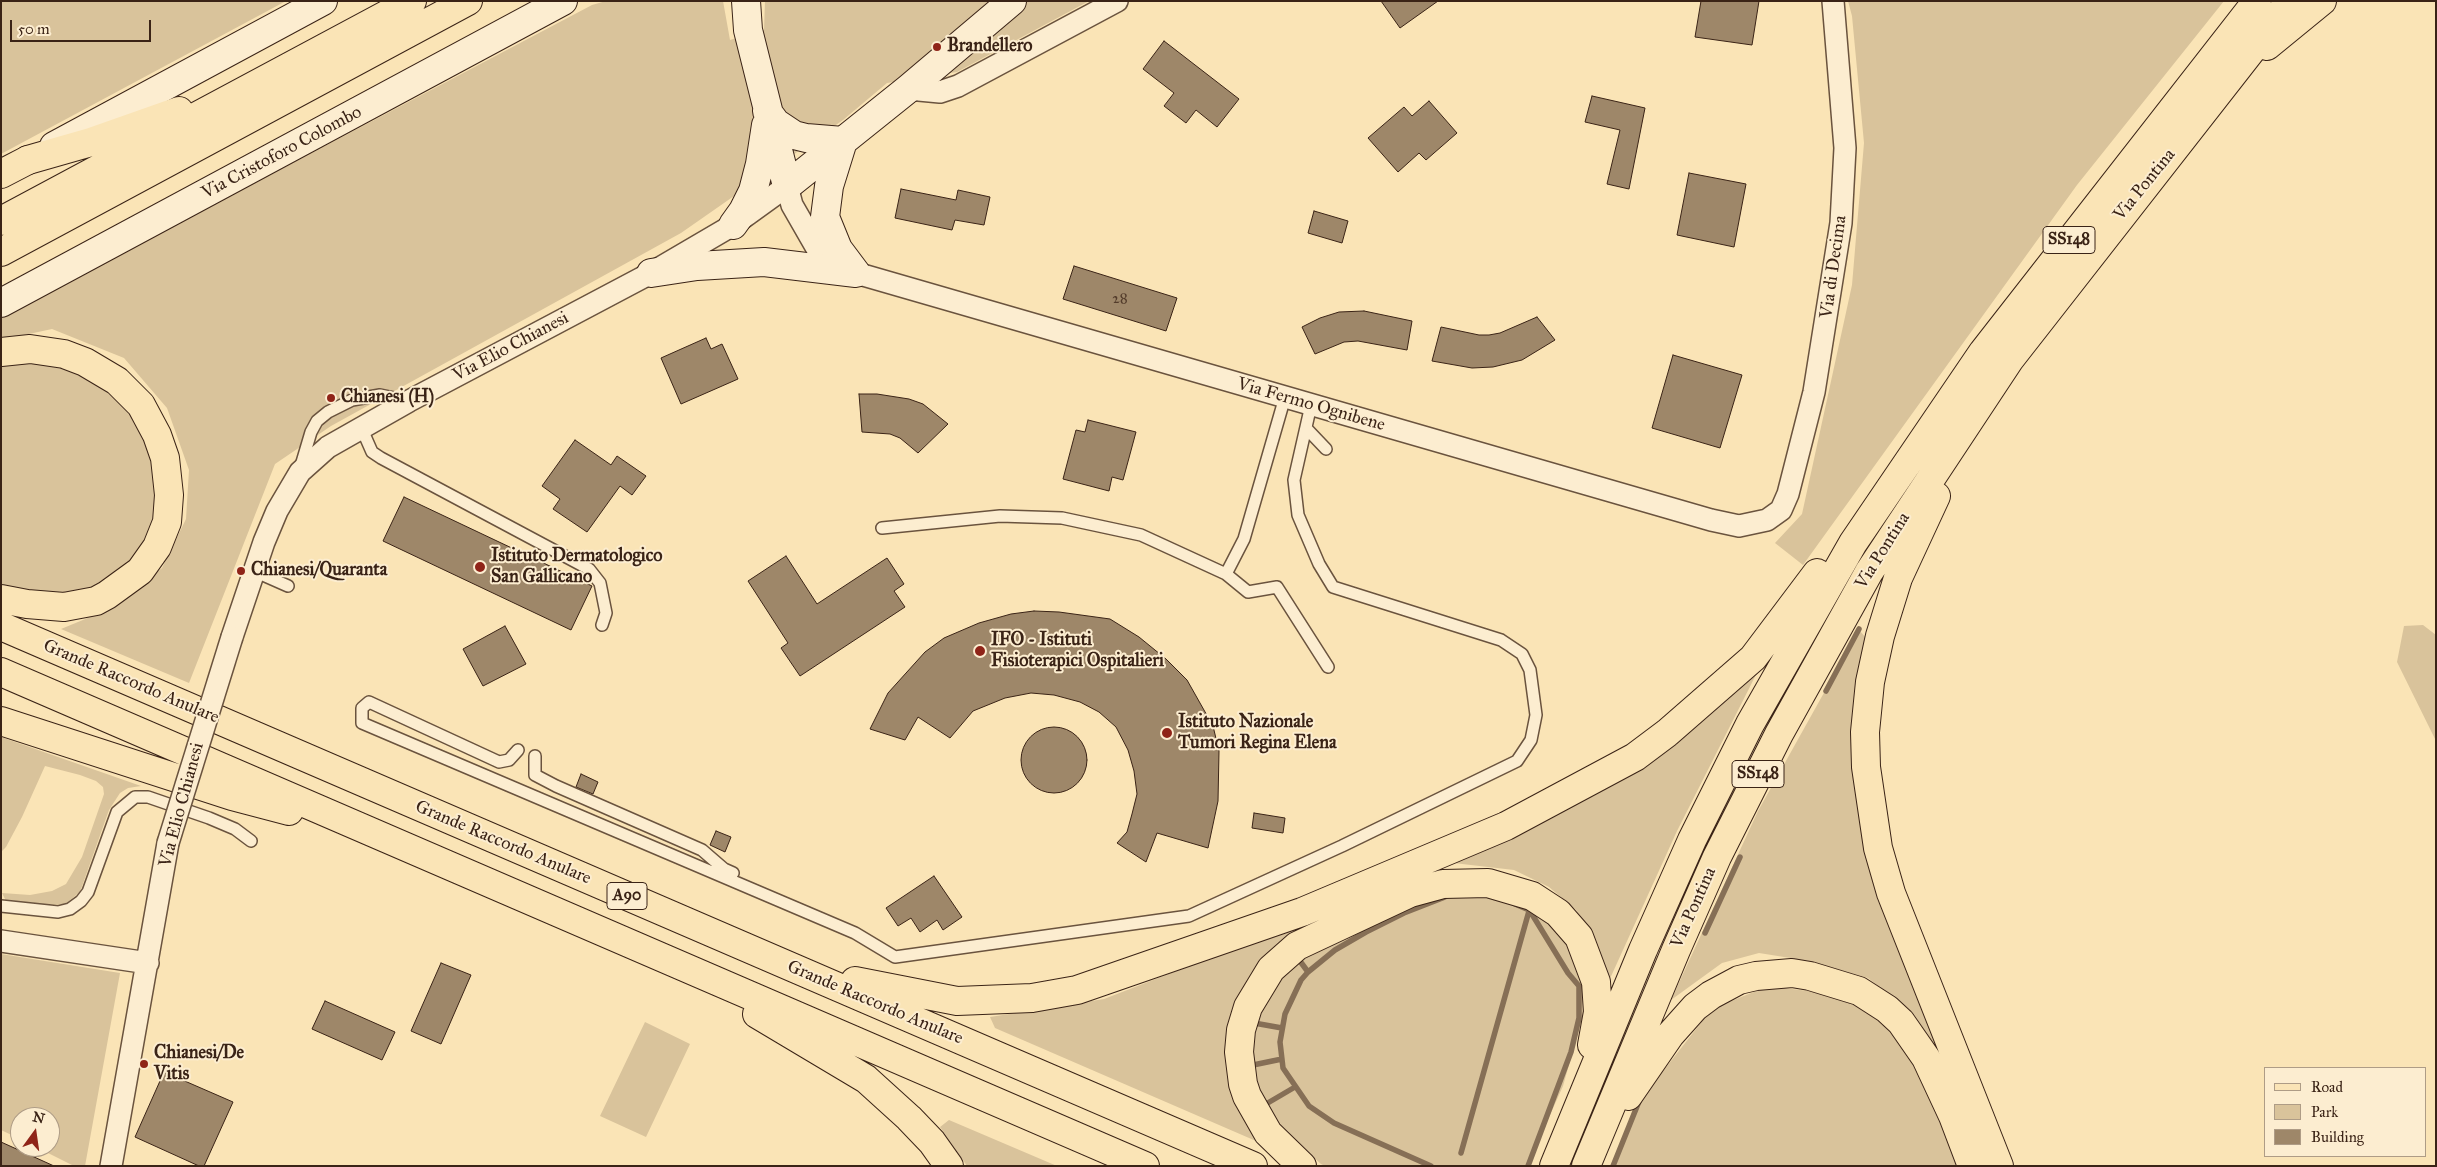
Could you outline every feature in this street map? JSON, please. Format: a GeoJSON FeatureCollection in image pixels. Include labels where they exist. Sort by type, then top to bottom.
{"type":"FeatureCollection","features":[{"type":"Feature","properties":{"kind":"main road"},"geometry":{"type":"LineString","coordinates":[[1,174],[323,1]]}},
{"type":"Feature","properties":{"kind":"main road"},"geometry":{"type":"LineString","coordinates":[[1,221],[412,1]]}},
{"type":"Feature","properties":{"kind":"main road"},"geometry":{"type":"LineString","coordinates":[[1,252],[468,1]]}},
{"type":"Feature","properties":{"kind":"main road","name":"Via Cristoforo Colombo"},"geometry":{"type":"LineString","coordinates":[[1,303],[563,1]]}},
{"type":"Feature","properties":{"kind":"main road"},"geometry":{"type":"LineString","coordinates":[[734,1],[748,30]]}},
{"type":"Feature","properties":{"kind":"main road"},"geometry":{"type":"LineString","coordinates":[[746,1],[748,30],[787,186],[908,89],[1012,1]]}},
{"type":"Feature","properties":{"kind":"main road","name":"Via Pontina"},"geometry":{"type":"LineString","coordinates":[[1554,1166],[1643,950],[1730,762],[1817,603],[1891,486],[1959,386],[2012,314],[2256,1]]}},
{"type":"Feature","properties":{"kind":"main road","name":"Via Pontina"},"geometry":{"type":"LineString","coordinates":[[1586,1166],[1717,857],[1757,776],[1869,572],[1977,408],[2051,305],[2290,1]]}},
{"type":"Feature","properties":{"kind":"main road"},"geometry":{"type":"LineString","coordinates":[[2234,72],[2322,1]]}},
{"type":"Feature","properties":{"kind":"main road"},"geometry":{"type":"LineString","coordinates":[[28,160],[91,142],[263,82]]}},
{"type":"Feature","properties":{"kind":"main road"},"geometry":{"type":"LineString","coordinates":[[767,111],[776,123],[794,135],[818,140],[843,141]]}},
{"type":"Feature","properties":{"kind":"main road"},"geometry":{"type":"LineString","coordinates":[[733,225],[747,204],[757,178],[763,150],[767,111]]}},
{"type":"Feature","properties":{"kind":"main road"},"geometry":{"type":"LineString","coordinates":[[843,141],[829,186],[825,217],[838,249],[856,273]]}},
{"type":"Feature","properties":{"kind":"main road"},"geometry":{"type":"LineString","coordinates":[[651,273],[696,266],[764,262],[856,273]]}},
{"type":"Feature","properties":{"kind":"main road"},"geometry":{"type":"LineString","coordinates":[[1,352],[30,349],[64,354],[104,371],[124,386],[141,405],[157,435],[165,458],[170,495],[167,522],[157,548],[140,571],[107,595],[96,601],[64,607],[26,604],[1,599]]}},
{"type":"Feature","properties":{"kind":"main road"},"geometry":{"type":"LineString","coordinates":[[1977,408],[1956,460],[1908,553],[1885,617],[1870,682],[1865,732],[1866,767],[1878,848],[1890,893],[1999,1166]]}},
{"type":"Feature","properties":{"kind":"main road"},"geometry":{"type":"LineString","coordinates":[[797,970],[957,1001],[1032,998],[1078,990],[1302,912],[1506,826],[1635,757],[1699,707],[1752,658],[1857,519],[1891,486]]}},
{"type":"Feature","properties":{"kind":"main road","name":"Grande Raccordo Anulare"},"geometry":{"type":"LineString","coordinates":[[1,626],[1253,1166]]}},
{"type":"Feature","properties":{"kind":"main road","name":"A90"},"geometry":{"type":"LineString","coordinates":[[1,672],[1145,1166]]}},
{"type":"Feature","properties":{"kind":"main road"},"geometry":{"type":"LineString","coordinates":[[1,721],[232,796],[382,836]]}},
{"type":"Feature","properties":{"kind":"main road"},"geometry":{"type":"LineString","coordinates":[[1302,1166],[1268,1133],[1251,1107],[1243,1084],[1239,1062],[1240,1040],[1244,1019],[1254,993],[1281,959],[1304,942],[1410,893],[1443,884],[1488,883],[1532,896],[1565,920],[1586,951],[1597,988],[1598,1012],[1592,1047],[1565,1139]]}},
{"type":"Feature","properties":{"kind":"main road"},"geometry":{"type":"LineString","coordinates":[[645,950],[866,1079],[932,1142],[949,1166]]}},
{"type":"Feature","properties":{"kind":"main road"},"geometry":{"type":"LineString","coordinates":[[1597,1140],[1670,1035],[1695,1007],[1711,995],[1739,980],[1775,973],[1792,973],[1834,982],[1859,991],[1888,1009],[1901,1022],[1926,1058],[1954,1116],[1972,1166]]}},
{"type":"Feature","properties":{"kind":"street"},"geometry":{"type":"LineString","coordinates":[[908,89],[940,92],[958,86],[1116,1]]}},
{"type":"Feature","properties":{"kind":"street","name":"Via di Decima"},"geometry":{"type":"LineString","coordinates":[[1767,520],[1781,510],[1788,494],[1814,392],[1841,223],[1845,148],[1833,1]]}},
{"type":"Feature","properties":{"kind":"street","name":"Via Fermo Ognibene"},"geometry":{"type":"LineString","coordinates":[[787,186],[792,205],[820,252],[831,262],[856,273],[1727,524],[1746,526],[1767,520]]}},
{"type":"Feature","properties":{"kind":"street","name":"Via Elio Chianesi"},"geometry":{"type":"LineString","coordinates":[[111,1166],[168,843],[254,572],[277,511],[300,472],[328,447],[361,427],[651,273],[733,225],[787,186]]}},
{"type":"Feature","properties":{"kind":"street"},"geometry":{"type":"LineString","coordinates":[[1,941],[148,963]]}},
{"type":"Feature","properties":{"kind":"lane"},"geometry":{"type":"LineString","coordinates":[[300,472],[311,432],[317,421],[328,412],[352,400],[380,395],[409,401]]}},
{"type":"Feature","properties":{"kind":"lane"},"geometry":{"type":"LineString","coordinates":[[1226,574],[1244,540],[1285,397]]}},
{"type":"Feature","properties":{"kind":"lane"},"geometry":{"type":"LineString","coordinates":[[518,750],[509,760],[499,762],[369,702],[362,708],[362,723],[855,933],[895,957],[1189,916],[1351,842],[1517,761],[1531,740],[1536,715],[1530,670],[1522,654],[1501,640],[1334,587],[1329,580],[1319,564],[1298,515],[1294,480],[1311,405]]}},
{"type":"Feature","properties":{"kind":"lane"},"geometry":{"type":"LineString","coordinates":[[361,427],[372,452],[412,476],[589,569],[600,583],[606,613],[602,625]]}},
{"type":"Feature","properties":{"kind":"lane"},"geometry":{"type":"LineString","coordinates":[[1306,428],[1326,449]]}},
{"type":"Feature","properties":{"kind":"lane"},"geometry":{"type":"LineString","coordinates":[[882,528],[1000,516],[1062,518],[1141,535],[1226,574],[1248,592],[1276,587],[1328,667]]}},
{"type":"Feature","properties":{"kind":"lane"},"geometry":{"type":"LineString","coordinates":[[254,572],[288,586]]}},
{"type":"Feature","properties":{"kind":"lane"},"geometry":{"type":"LineString","coordinates":[[535,756],[535,775],[702,850],[724,869],[854,925],[855,933]]}},
{"type":"Feature","properties":{"kind":"lane"},"geometry":{"type":"LineString","coordinates":[[1,906],[58,912],[70,909],[81,901],[88,892],[117,812],[135,797],[148,797],[208,818],[235,829],[252,842]]}},
{"type":"Feature","properties":{"kind":"green space"},"geometry":{"type":"Polygon","coordinates":[[[1,1],[286,1],[1,154],[1,1]]]}},
{"type":"Feature","properties":{"kind":"green space"},"geometry":{"type":"Polygon","coordinates":[[[606,1],[723,1],[730,40],[764,30],[765,1],[1089,1],[957,72],[887,83],[843,120],[681,233],[331,426],[275,464],[189,683],[61,629],[112,608],[162,568],[186,519],[189,470],[167,408],[124,358],[52,329],[1,340],[1,317],[592,5],[606,1]]]}},
{"type":"Feature","properties":{"kind":"green space"},"geometry":{"type":"Polygon","coordinates":[[[1848,1],[2224,1],[2077,185],[1803,565],[1775,543],[1802,514],[1852,285],[1864,143],[1852,16],[1848,1]]]}},
{"type":"Feature","properties":{"kind":"green space"},"geometry":{"type":"Polygon","coordinates":[[[42,363],[85,370],[137,413],[158,480],[156,514],[141,554],[98,588],[73,597],[1,593],[1,365],[42,363]]]}},
{"type":"Feature","properties":{"kind":"green space"},"geometry":{"type":"Polygon","coordinates":[[[2423,625],[2436,635],[2436,741],[2397,662],[2404,626],[2423,625]]]}},
{"type":"Feature","properties":{"kind":"green space"},"geometry":{"type":"Polygon","coordinates":[[[1859,630],[1868,640],[1856,718],[1945,1063],[1914,1014],[1868,978],[1809,961],[1759,953],[1722,963],[1671,1000],[1758,811],[1859,630]]]}},
{"type":"Feature","properties":{"kind":"green space"},"geometry":{"type":"Polygon","coordinates":[[[1768,651],[1677,831],[1603,994],[1592,937],[1576,910],[1549,887],[1514,870],[1445,862],[1554,815],[1768,651]]]}},
{"type":"Feature","properties":{"kind":"green space"},"geometry":{"type":"Polygon","coordinates":[[[1,737],[141,786],[128,788],[120,793],[109,810],[80,892],[65,904],[7,903],[2,893],[30,895],[52,891],[66,884],[82,857],[104,794],[103,787],[96,781],[80,775],[45,766],[22,817],[6,847],[1,852],[1,737]]]}},
{"type":"Feature","properties":{"kind":"green space"},"geometry":{"type":"Polygon","coordinates":[[[1488,888],[1531,902],[1569,936],[1583,979],[1584,1012],[1563,1086],[1527,1166],[1325,1166],[1321,1164],[1272,1120],[1256,1089],[1252,1048],[1261,1011],[1275,978],[1311,947],[1438,893],[1488,888]]]}},
{"type":"Feature","properties":{"kind":"green space"},"geometry":{"type":"Polygon","coordinates":[[[1308,920],[1274,947],[1245,992],[1259,1135],[1256,1141],[995,1028],[990,1017],[1104,999],[1308,920]]]}},
{"type":"Feature","properties":{"kind":"green space"},"geometry":{"type":"Polygon","coordinates":[[[1,954],[120,973],[85,1166],[74,1166],[56,1157],[60,1157],[60,1107],[10,1107],[10,1134],[1,1130],[1,954]]]}},
{"type":"Feature","properties":{"kind":"green space"},"geometry":{"type":"Polygon","coordinates":[[[1769,986],[1839,995],[1877,1014],[1925,1068],[1963,1166],[1613,1166],[1642,1098],[1707,1015],[1726,1003],[1769,986]]]}},
{"type":"Feature","properties":{"kind":"green space"},"geometry":{"type":"Polygon","coordinates":[[[645,1022],[690,1044],[646,1137],[600,1116],[645,1022]]]}},
{"type":"Feature","properties":{"kind":"green space"},"geometry":{"type":"Polygon","coordinates":[[[949,1120],[1057,1166],[967,1166],[940,1127],[949,1120]]]}},
{"type":"Feature","properties":{"kind":"building"},"geometry":{"type":"Polygon","coordinates":[[[1381,1],[1438,1],[1400,28],[1381,1]]]}},
{"type":"Feature","properties":{"kind":"building"},"geometry":{"type":"Polygon","coordinates":[[[1701,1],[1759,1],[1752,45],[1695,37],[1701,1]]]}},
{"type":"Feature","properties":{"kind":"building"},"geometry":{"type":"Polygon","coordinates":[[[1164,41],[1239,99],[1217,127],[1196,110],[1186,123],[1164,106],[1174,93],[1143,69],[1164,41]]]}},
{"type":"Feature","properties":{"kind":"building"},"geometry":{"type":"Polygon","coordinates":[[[1592,96],[1645,108],[1629,189],[1607,184],[1620,130],[1585,122],[1592,96]]]}},
{"type":"Feature","properties":{"kind":"building"},"geometry":{"type":"Polygon","coordinates":[[[1429,101],[1457,133],[1426,160],[1419,153],[1398,172],[1368,138],[1404,107],[1412,116],[1429,101]]]}},
{"type":"Feature","properties":{"kind":"building"},"geometry":{"type":"Polygon","coordinates":[[[1689,173],[1746,184],[1734,247],[1677,235],[1689,173]]]}},
{"type":"Feature","properties":{"kind":"building"},"geometry":{"type":"Polygon","coordinates":[[[901,189],[956,200],[958,190],[990,197],[984,225],[955,220],[952,230],[895,218],[901,189]]]}},
{"type":"Feature","properties":{"kind":"building"},"geometry":{"type":"Polygon","coordinates":[[[1314,211],[1348,221],[1342,243],[1308,233],[1314,211]]]}},
{"type":"Feature","properties":{"kind":"building"},"geometry":{"type":"Polygon","coordinates":[[[1074,266],[1177,298],[1166,331],[1063,299],[1074,266]]]}},
{"type":"Feature","properties":{"kind":"building"},"geometry":{"type":"Polygon","coordinates":[[[1364,311],[1412,321],[1407,350],[1358,341],[1344,342],[1315,354],[1302,327],[1320,318],[1339,312],[1364,311]]]}},
{"type":"Feature","properties":{"kind":"building"},"geometry":{"type":"Polygon","coordinates":[[[1537,317],[1555,340],[1522,360],[1493,367],[1472,368],[1432,361],[1441,327],[1479,335],[1489,335],[1500,333],[1537,317]]]}},
{"type":"Feature","properties":{"kind":"building"},"geometry":{"type":"Polygon","coordinates":[[[706,338],[711,349],[722,344],[738,379],[681,404],[661,358],[706,338]]]}},
{"type":"Feature","properties":{"kind":"building"},"geometry":{"type":"Polygon","coordinates":[[[1673,355],[1742,375],[1720,448],[1652,428],[1673,355]]]}},
{"type":"Feature","properties":{"kind":"building"},"geometry":{"type":"Polygon","coordinates":[[[859,394],[877,394],[909,399],[923,404],[948,424],[918,453],[900,438],[890,434],[862,432],[859,394]]]}},
{"type":"Feature","properties":{"kind":"building"},"geometry":{"type":"Polygon","coordinates":[[[1088,420],[1136,432],[1123,480],[1112,477],[1109,491],[1063,479],[1076,430],[1085,432],[1088,420]]]}},
{"type":"Feature","properties":{"kind":"building"},"geometry":{"type":"Polygon","coordinates":[[[575,440],[611,465],[617,456],[646,476],[632,495],[620,486],[587,532],[553,509],[560,499],[542,486],[575,440]]]}},
{"type":"Feature","properties":{"kind":"building"},"geometry":{"type":"Polygon","coordinates":[[[404,497],[592,586],[571,630],[383,541],[404,497]]]}},
{"type":"Feature","properties":{"kind":"building"},"geometry":{"type":"Polygon","coordinates":[[[786,556],[817,604],[887,558],[904,584],[894,591],[905,607],[800,676],[781,648],[788,643],[748,581],[786,556]]]}},
{"type":"Feature","properties":{"kind":"building","name":"Istituto Nazionale Tumori Regina Elena"},"geometry":{"type":"Polygon","coordinates":[[[1034,611],[1059,612],[1110,619],[1139,637],[1166,659],[1187,680],[1213,726],[1219,751],[1218,801],[1208,848],[1157,833],[1146,862],[1117,843],[1127,832],[1137,794],[1134,771],[1128,750],[1116,727],[1099,712],[1080,702],[1054,695],[1031,693],[1005,698],[973,711],[950,738],[918,717],[905,740],[870,729],[888,693],[925,652],[944,638],[979,623],[1011,614],[1034,611]]]}},
{"type":"Feature","properties":{"kind":"building"},"geometry":{"type":"Polygon","coordinates":[[[505,626],[526,664],[483,686],[463,649],[505,626]]]}},
{"type":"Feature","properties":{"kind":"building"},"geometry":{"type":"Polygon","coordinates":[[[1054,727],[1067,730],[1077,737],[1084,747],[1087,760],[1084,773],[1077,783],[1067,790],[1054,793],[1041,790],[1031,783],[1024,773],[1021,760],[1024,747],[1031,737],[1041,730],[1054,727]]]}},
{"type":"Feature","properties":{"kind":"building"},"geometry":{"type":"Polygon","coordinates":[[[581,774],[598,782],[593,794],[576,787],[581,774]]]}},
{"type":"Feature","properties":{"kind":"building"},"geometry":{"type":"Polygon","coordinates":[[[1254,813],[1285,818],[1283,833],[1252,828],[1254,813]]]}},
{"type":"Feature","properties":{"kind":"building"},"geometry":{"type":"Polygon","coordinates":[[[716,831],[731,837],[725,852],[710,845],[716,831]]]}},
{"type":"Feature","properties":{"kind":"building"},"geometry":{"type":"Polygon","coordinates":[[[934,876],[962,917],[943,930],[937,920],[920,932],[911,918],[898,926],[886,908],[934,876]]]}},
{"type":"Feature","properties":{"kind":"building"},"geometry":{"type":"Polygon","coordinates":[[[441,963],[471,975],[441,1044],[411,1031],[441,963]]]}},
{"type":"Feature","properties":{"kind":"building"},"geometry":{"type":"Polygon","coordinates":[[[325,1001],[395,1032],[382,1060],[312,1029],[325,1001]]]}},
{"type":"Feature","properties":{"kind":"building"},"geometry":{"type":"Polygon","coordinates":[[[164,1072],[233,1102],[204,1166],[199,1166],[135,1137],[164,1072]]]}},
{"type":"Feature","properties":{"kind":"building"},"geometry":{"type":"Polygon","coordinates":[[[1,1142],[10,1146],[10,1157],[34,1157],[54,1166],[1,1166],[1,1142]]]}},
{"type":"Feature","properties":{"kind":"waterway"},"geometry":{"type":"LineString","coordinates":[[1826,691],[1859,629]]}},
{"type":"Feature","properties":{"kind":"waterway"},"geometry":{"type":"LineString","coordinates":[[1705,933],[1740,857]]}},
{"type":"Feature","properties":{"kind":"waterway"},"geometry":{"type":"LineString","coordinates":[[1431,1166],[1334,1123],[1309,1106],[1283,1068],[1280,1042],[1285,1014],[1301,980],[1308,972],[1335,950],[1366,932],[1404,913],[1445,897]]}},
{"type":"Feature","properties":{"kind":"waterway"},"geometry":{"type":"LineString","coordinates":[[1515,904],[1529,910]]}},
{"type":"Feature","properties":{"kind":"waterway"},"geometry":{"type":"LineString","coordinates":[[1461,1153],[1529,911]]}},
{"type":"Feature","properties":{"kind":"waterway"},"geometry":{"type":"LineString","coordinates":[[1528,1166],[1571,1052],[1579,1018],[1579,986],[1568,973],[1530,911]]}},
{"type":"Feature","properties":{"kind":"waterway"},"geometry":{"type":"LineString","coordinates":[[1297,957],[1308,972]]}},
{"type":"Feature","properties":{"kind":"waterway"},"geometry":{"type":"LineString","coordinates":[[1254,1023],[1282,1028]]}},
{"type":"Feature","properties":{"kind":"waterway"},"geometry":{"type":"LineString","coordinates":[[1253,1065],[1282,1059]]}},
{"type":"Feature","properties":{"kind":"waterway"},"geometry":{"type":"LineString","coordinates":[[1266,1104],[1295,1087]]}},
{"type":"Feature","properties":{"kind":"waterway"},"geometry":{"type":"LineString","coordinates":[[1613,1166],[1640,1099]]}},
{"type":"Feature","properties":{"kind":"place","name":"Brandellero"},"geometry":{"type":"Point","coordinates":[937,47]}},
{"type":"Feature","properties":{"kind":"place","name":"Chianesi (H)"},"geometry":{"type":"Point","coordinates":[331,398]}},
{"type":"Feature","properties":{"kind":"place","name":"Istituto Dermatologico San Gallicano"},"geometry":{"type":"Point","coordinates":[480,567]}},
{"type":"Feature","properties":{"kind":"place","name":"Chianesi/Quaranta"},"geometry":{"type":"Point","coordinates":[241,571]}},
{"type":"Feature","properties":{"kind":"place","name":"IFO - Istituti Fisioterapici Ospitalieri"},"geometry":{"type":"Point","coordinates":[980,651]}},
{"type":"Feature","properties":{"kind":"place","name":"Istituto Nazionale Tumori Regina Elena"},"geometry":{"type":"Point","coordinates":[1167,733]}},
{"type":"Feature","properties":{"kind":"place","name":"Chianesi/De Vitis"},"geometry":{"type":"Point","coordinates":[144,1064]}}]}
